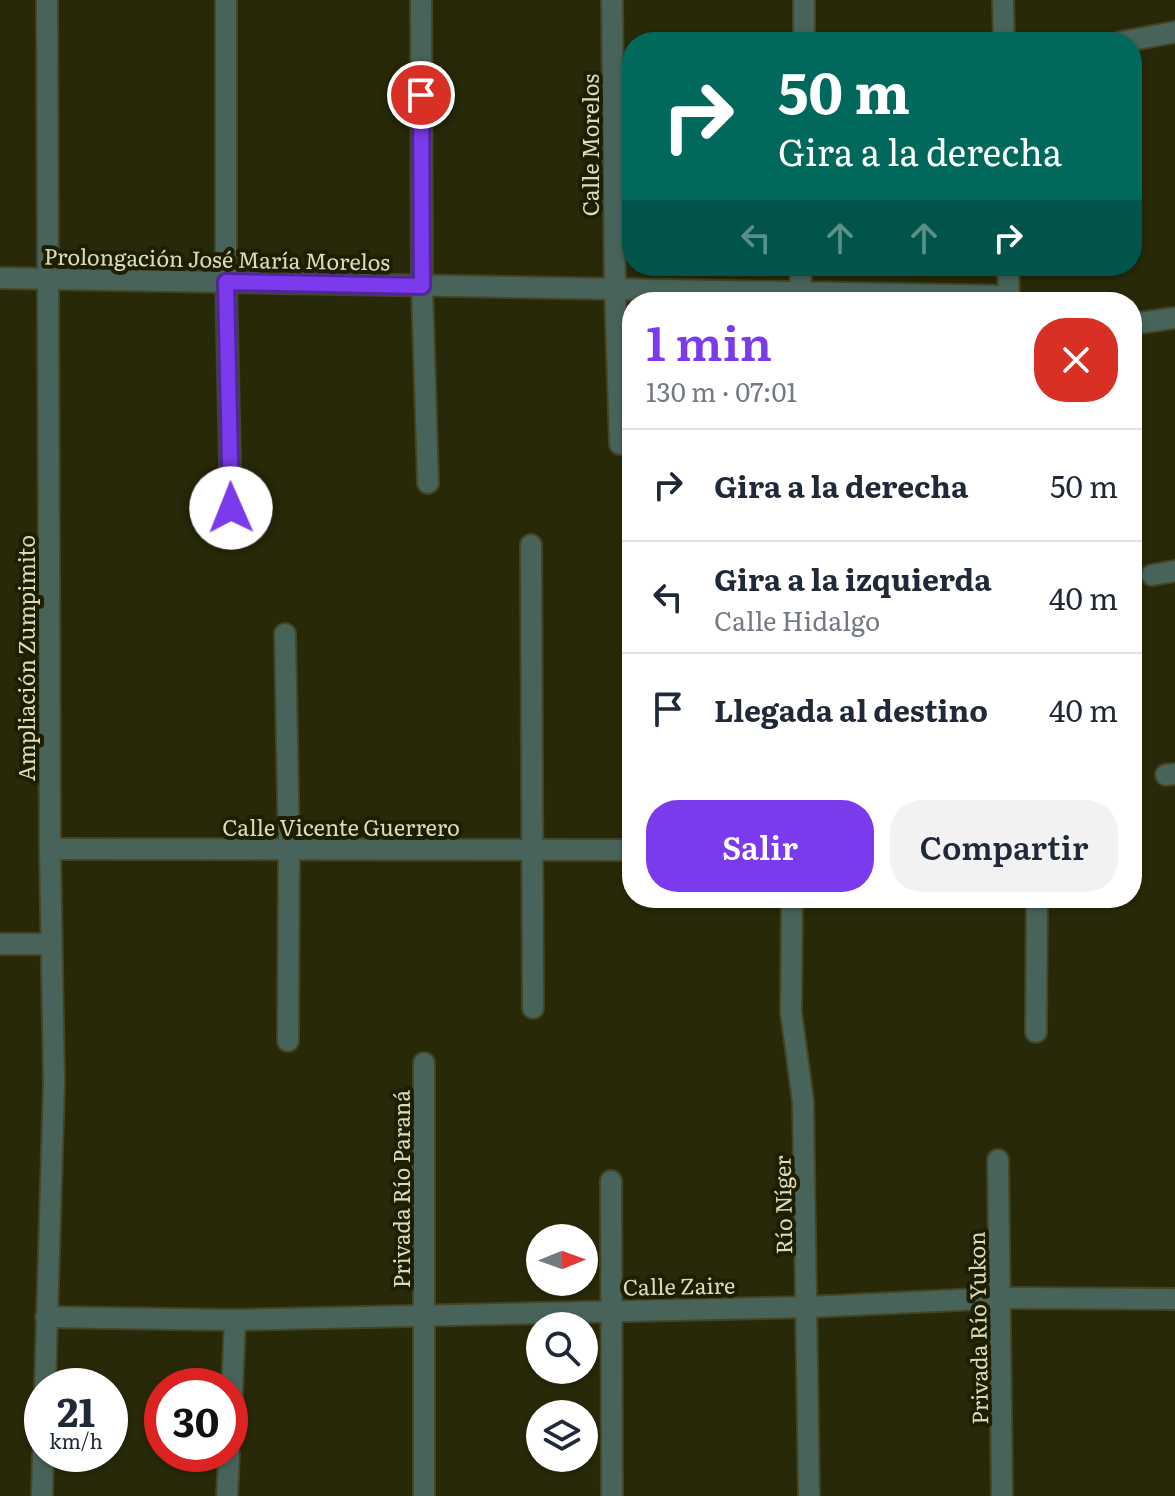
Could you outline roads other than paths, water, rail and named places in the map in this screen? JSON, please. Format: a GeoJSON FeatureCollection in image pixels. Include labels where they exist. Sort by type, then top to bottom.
{"type":"FeatureCollection","features":[{"type":"Feature","properties":{"kind":"street","name":"Ampliación Zumpimito"},"geometry":{"type":"LineString","coordinates":[[45,1368],[54,1083],[50,849],[47,0]]}},
{"type":"Feature","properties":{"kind":"street"},"geometry":{"type":"LineString","coordinates":[[226,0],[226,282],[231,508]]}},
{"type":"Feature","properties":{"kind":"street"},"geometry":{"type":"LineString","coordinates":[[421,0],[422,286],[428,483]]}},
{"type":"Feature","properties":{"kind":"street","name":"Calle Morelos"},"geometry":{"type":"LineString","coordinates":[[612,0],[620,444]]}},
{"type":"Feature","properties":{"kind":"street"},"geometry":{"type":"LineString","coordinates":[[804,0],[804,32]]}},
{"type":"Feature","properties":{"kind":"street"},"geometry":{"type":"LineString","coordinates":[[1003,0],[1004,32]]}},
{"type":"Feature","properties":{"kind":"street"},"geometry":{"type":"LineString","coordinates":[[1142,38],[1175,32]]}},
{"type":"Feature","properties":{"kind":"street","name":"Prolongación José María Morelos"},"geometry":{"type":"LineString","coordinates":[[0,278],[684,292]]}},
{"type":"Feature","properties":{"kind":"street"},"geometry":{"type":"LineString","coordinates":[[1142,323],[1175,318]]}},
{"type":"Feature","properties":{"kind":"street"},"geometry":{"type":"LineString","coordinates":[[531,545],[533,1008]]}},
{"type":"Feature","properties":{"kind":"street"},"geometry":{"type":"LineString","coordinates":[[1152,575],[1175,571]]}},
{"type":"Feature","properties":{"kind":"street"},"geometry":{"type":"LineString","coordinates":[[285,634],[289,850],[288,1041]]}},
{"type":"Feature","properties":{"kind":"street","name":"Calle Vicente Guerrero"},"geometry":{"type":"LineString","coordinates":[[50,849],[622,850]]}},
{"type":"Feature","properties":{"kind":"street","name":"Río Níger"},"geometry":{"type":"LineString","coordinates":[[792,908],[791,1012],[803,1101],[809,1496]]}},
{"type":"Feature","properties":{"kind":"street"},"geometry":{"type":"LineString","coordinates":[[1036,1032],[1037,908]]}},
{"type":"Feature","properties":{"kind":"street"},"geometry":{"type":"LineString","coordinates":[[0,944],[51,944]]}},
{"type":"Feature","properties":{"kind":"street","name":"Privada Río Paraná"},"geometry":{"type":"LineString","coordinates":[[424,1063],[424,1496]]}},
{"type":"Feature","properties":{"kind":"street","name":"Privada Río Yukon"},"geometry":{"type":"LineString","coordinates":[[998,1160],[1002,1496]]}},
{"type":"Feature","properties":{"kind":"street"},"geometry":{"type":"LineString","coordinates":[[611,1181],[612,1496]]}},
{"type":"Feature","properties":{"kind":"street","name":"Calle Zaire"},"geometry":{"type":"LineString","coordinates":[[46,1317],[235,1320],[808,1307],[1001,1298],[1171,1298]]}},
{"type":"Feature","properties":{"kind":"street"},"geometry":{"type":"LineString","coordinates":[[233,1368],[235,1320]]}},
{"type":"Feature","properties":{"kind":"street"},"geometry":{"type":"LineString","coordinates":[[42,1496],[43,1472]]}},
{"type":"Feature","properties":{"kind":"street"},"geometry":{"type":"LineString","coordinates":[[227,1496],[228,1472]]}}]}
